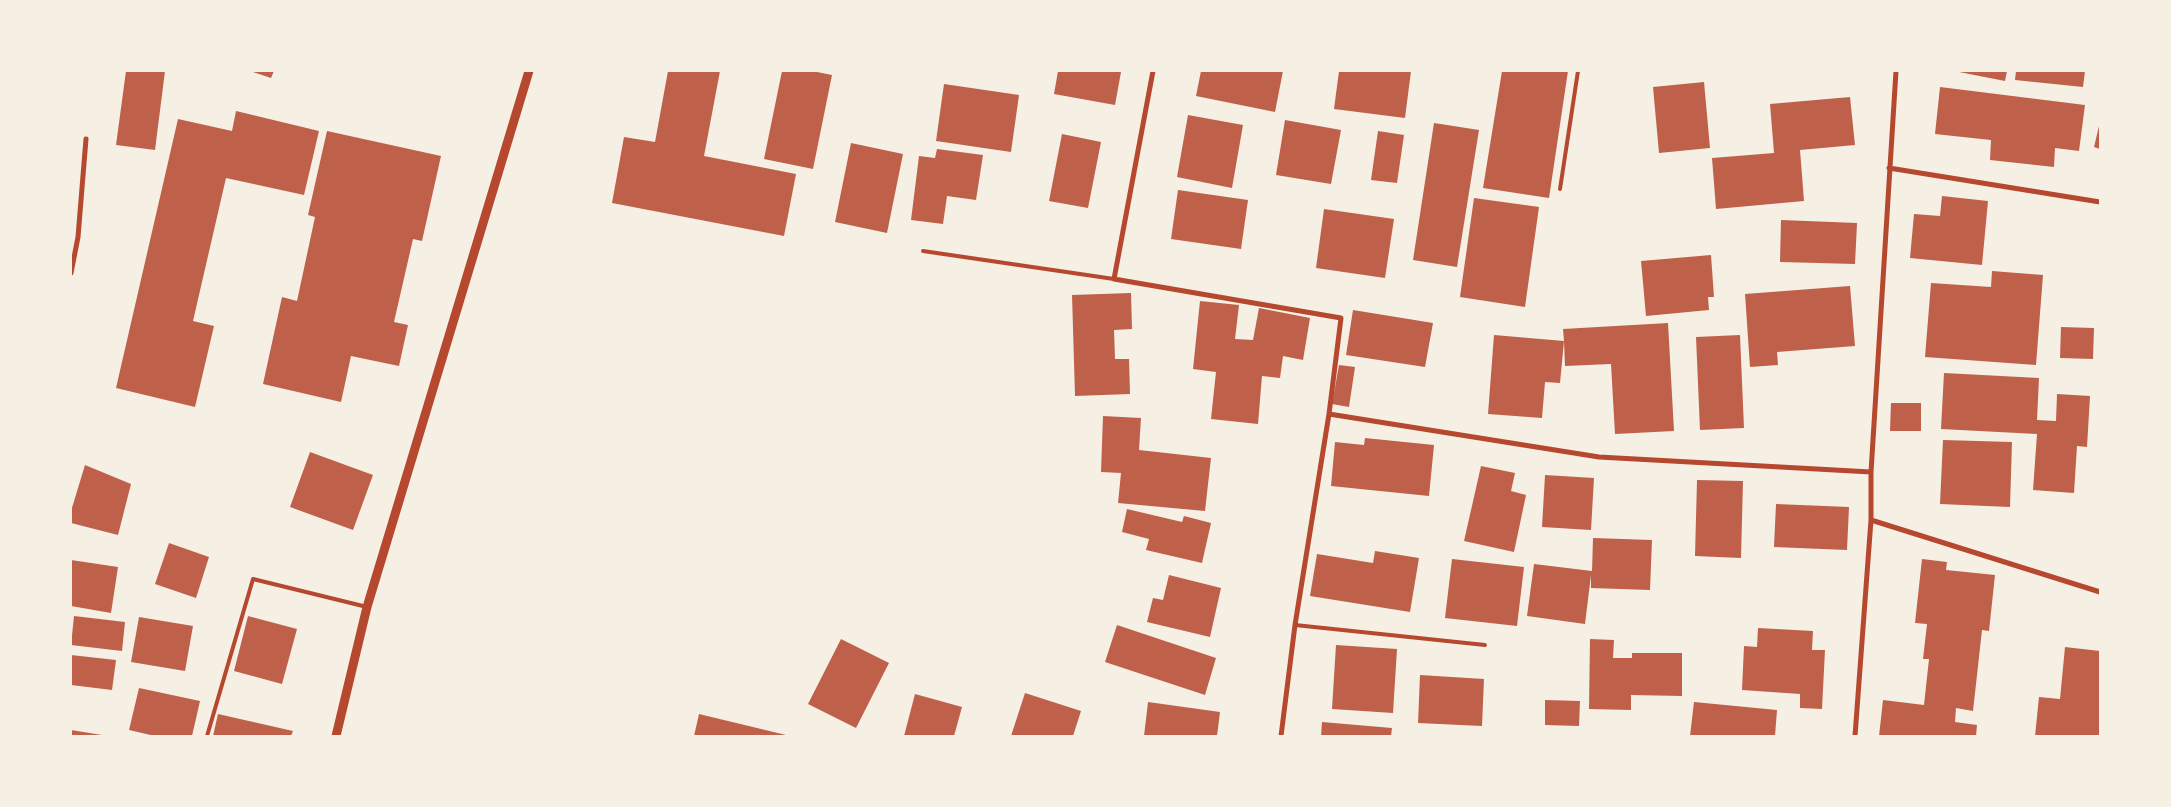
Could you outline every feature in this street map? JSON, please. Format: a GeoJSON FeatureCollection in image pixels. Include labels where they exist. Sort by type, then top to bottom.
{"type":"FeatureCollection","features":[{"type":"Feature","properties":{"kind":"street"},"geometry":{"type":"LineString","coordinates":[[336,736],[367,607],[529,71]]}},
{"type":"Feature","properties":{"kind":"street"},"geometry":{"type":"LineString","coordinates":[[1153,71],[1114,279],[1341,318],[1330,414],[1295,625],[1281,736]]}},
{"type":"Feature","properties":{"kind":"street"},"geometry":{"type":"LineString","coordinates":[[1854,736],[1871,520],[1871,472],[1896,71]]}},
{"type":"Feature","properties":{"kind":"street"},"geometry":{"type":"LineString","coordinates":[[71,273],[78,237],[86,139]]}},
{"type":"Feature","properties":{"kind":"street"},"geometry":{"type":"LineString","coordinates":[[1889,168],[2100,202]]}},
{"type":"Feature","properties":{"kind":"street"},"geometry":{"type":"LineString","coordinates":[[1330,414],[1599,457],[1871,472]]}},
{"type":"Feature","properties":{"kind":"street"},"geometry":{"type":"LineString","coordinates":[[1871,520],[2100,592]]}},
{"type":"Feature","properties":{"kind":"lane"},"geometry":{"type":"LineString","coordinates":[[1560,189],[1578,71]]}},
{"type":"Feature","properties":{"kind":"lane"},"geometry":{"type":"LineString","coordinates":[[923,251],[1114,279]]}},
{"type":"Feature","properties":{"kind":"lane"},"geometry":{"type":"LineString","coordinates":[[207,736],[253,579],[367,607]]}},
{"type":"Feature","properties":{"kind":"lane"},"geometry":{"type":"LineString","coordinates":[[1295,625],[1485,645]]}},
{"type":"Feature","properties":{"kind":"building"},"geometry":{"type":"Polygon","coordinates":[[[126,71],[165,71],[155,150],[116,145],[126,71]]]}},
{"type":"Feature","properties":{"kind":"building"},"geometry":{"type":"Polygon","coordinates":[[[250,71],[274,71],[271,78],[250,71]]]}},
{"type":"Feature","properties":{"kind":"building"},"geometry":{"type":"Polygon","coordinates":[[[668,71],[720,71],[704,156],[796,174],[784,236],[612,203],[624,137],[655,142],[668,71]]]}},
{"type":"Feature","properties":{"kind":"building"},"geometry":{"type":"Polygon","coordinates":[[[782,71],[812,71],[832,75],[813,169],[764,159],[782,71]]]}},
{"type":"Feature","properties":{"kind":"building"},"geometry":{"type":"Polygon","coordinates":[[[1058,71],[1121,72],[1115,105],[1054,94],[1058,71]]]}},
{"type":"Feature","properties":{"kind":"building"},"geometry":{"type":"Polygon","coordinates":[[[1201,71],[1283,71],[1275,112],[1196,96],[1201,71]]]}},
{"type":"Feature","properties":{"kind":"building"},"geometry":{"type":"Polygon","coordinates":[[[1339,71],[1411,71],[1405,118],[1334,109],[1339,71]]]}},
{"type":"Feature","properties":{"kind":"building"},"geometry":{"type":"Polygon","coordinates":[[[1502,71],[1568,71],[1549,198],[1483,188],[1502,71]]]}},
{"type":"Feature","properties":{"kind":"building"},"geometry":{"type":"Polygon","coordinates":[[[1954,71],[2007,71],[2005,81],[1954,71]]]}},
{"type":"Feature","properties":{"kind":"building"},"geometry":{"type":"Polygon","coordinates":[[[2016,71],[2085,71],[2083,87],[2015,80],[2016,71]]]}},
{"type":"Feature","properties":{"kind":"building"},"geometry":{"type":"Polygon","coordinates":[[[1704,82],[1710,148],[1659,153],[1653,87],[1704,82]]]}},
{"type":"Feature","properties":{"kind":"building"},"geometry":{"type":"Polygon","coordinates":[[[944,84],[1019,95],[1011,152],[936,141],[944,84]]]}},
{"type":"Feature","properties":{"kind":"building"},"geometry":{"type":"Polygon","coordinates":[[[1940,87],[2085,105],[2079,151],[2055,148],[2054,167],[1990,160],[1991,140],[1935,134],[1940,87]]]}},
{"type":"Feature","properties":{"kind":"building"},"geometry":{"type":"Polygon","coordinates":[[[1850,97],[1855,145],[1800,150],[1804,201],[1716,209],[1712,158],[1774,153],[1770,104],[1850,97]]]}},
{"type":"Feature","properties":{"kind":"building"},"geometry":{"type":"Polygon","coordinates":[[[236,111],[319,131],[304,195],[226,178],[193,321],[214,326],[195,407],[116,388],[178,119],[232,131],[236,111]]]}},
{"type":"Feature","properties":{"kind":"building"},"geometry":{"type":"Polygon","coordinates":[[[1188,115],[1243,125],[1232,188],[1177,177],[1188,115]]]}},
{"type":"Feature","properties":{"kind":"building"},"geometry":{"type":"Polygon","coordinates":[[[1285,120],[1341,130],[1331,184],[1276,175],[1285,120]]]}},
{"type":"Feature","properties":{"kind":"building"},"geometry":{"type":"Polygon","coordinates":[[[2100,122],[2100,149],[2094,147],[2100,122]]]}},
{"type":"Feature","properties":{"kind":"building"},"geometry":{"type":"Polygon","coordinates":[[[1434,123],[1479,130],[1457,267],[1413,260],[1434,123]]]}},
{"type":"Feature","properties":{"kind":"building"},"geometry":{"type":"Polygon","coordinates":[[[327,131],[441,156],[422,241],[413,239],[394,322],[408,325],[399,366],[351,356],[341,402],[263,384],[282,297],[297,301],[315,217],[308,215],[327,131]]]}},
{"type":"Feature","properties":{"kind":"building"},"geometry":{"type":"Polygon","coordinates":[[[1378,131],[1404,135],[1397,183],[1371,180],[1378,131]]]}},
{"type":"Feature","properties":{"kind":"building"},"geometry":{"type":"Polygon","coordinates":[[[1062,134],[1101,142],[1088,208],[1049,201],[1062,134]]]}},
{"type":"Feature","properties":{"kind":"building"},"geometry":{"type":"Polygon","coordinates":[[[851,143],[903,154],[887,233],[835,222],[851,143]]]}},
{"type":"Feature","properties":{"kind":"building"},"geometry":{"type":"Polygon","coordinates":[[[937,149],[983,155],[976,200],[947,196],[943,224],[911,220],[919,156],[935,158],[937,149]]]}},
{"type":"Feature","properties":{"kind":"building"},"geometry":{"type":"Polygon","coordinates":[[[1178,190],[1248,200],[1241,249],[1171,239],[1178,190]]]}},
{"type":"Feature","properties":{"kind":"building"},"geometry":{"type":"Polygon","coordinates":[[[1942,196],[1988,201],[1982,265],[1910,258],[1914,214],[1940,216],[1942,196]]]}},
{"type":"Feature","properties":{"kind":"building"},"geometry":{"type":"Polygon","coordinates":[[[1474,198],[1539,207],[1525,307],[1460,297],[1474,198]]]}},
{"type":"Feature","properties":{"kind":"building"},"geometry":{"type":"Polygon","coordinates":[[[1324,209],[1394,219],[1385,278],[1316,268],[1324,209]]]}},
{"type":"Feature","properties":{"kind":"building"},"geometry":{"type":"Polygon","coordinates":[[[1781,220],[1857,223],[1855,264],[1780,262],[1781,220]]]}},
{"type":"Feature","properties":{"kind":"building"},"geometry":{"type":"Polygon","coordinates":[[[1711,255],[1714,297],[1708,297],[1709,310],[1646,316],[1641,261],[1711,255]]]}},
{"type":"Feature","properties":{"kind":"building"},"geometry":{"type":"Polygon","coordinates":[[[1992,271],[2043,275],[2036,365],[1925,357],[1931,283],[1991,287],[1992,271]]]}},
{"type":"Feature","properties":{"kind":"building"},"geometry":{"type":"Polygon","coordinates":[[[1850,286],[1855,346],[1777,352],[1778,365],[1750,367],[1745,294],[1850,286]]]}},
{"type":"Feature","properties":{"kind":"building"},"geometry":{"type":"Polygon","coordinates":[[[1131,293],[1132,329],[1114,330],[1115,359],[1129,359],[1130,394],[1075,396],[1072,295],[1131,293]]]}},
{"type":"Feature","properties":{"kind":"building"},"geometry":{"type":"Polygon","coordinates":[[[1200,301],[1239,305],[1235,339],[1253,340],[1259,308],[1310,318],[1303,360],[1283,356],[1280,378],[1262,376],[1258,424],[1211,419],[1216,372],[1193,369],[1200,301]]]}},
{"type":"Feature","properties":{"kind":"building"},"geometry":{"type":"Polygon","coordinates":[[[1353,310],[1433,323],[1425,367],[1346,355],[1353,310]]]}},
{"type":"Feature","properties":{"kind":"building"},"geometry":{"type":"Polygon","coordinates":[[[1668,323],[1674,431],[1615,434],[1611,364],[1565,366],[1563,329],[1668,323]]]}},
{"type":"Feature","properties":{"kind":"building"},"geometry":{"type":"Polygon","coordinates":[[[2061,327],[2094,328],[2093,359],[2060,358],[2061,327]]]}},
{"type":"Feature","properties":{"kind":"building"},"geometry":{"type":"Polygon","coordinates":[[[1494,335],[1564,341],[1560,383],[1545,382],[1542,418],[1488,414],[1494,335]]]}},
{"type":"Feature","properties":{"kind":"building"},"geometry":{"type":"Polygon","coordinates":[[[1740,335],[1744,428],[1700,430],[1696,337],[1740,335]]]}},
{"type":"Feature","properties":{"kind":"building"},"geometry":{"type":"Polygon","coordinates":[[[1339,365],[1355,367],[1349,407],[1332,404],[1339,365]]]}},
{"type":"Feature","properties":{"kind":"building"},"geometry":{"type":"Polygon","coordinates":[[[1944,373],[2039,378],[2037,420],[2056,421],[2057,394],[2090,396],[2087,447],[2077,446],[2074,493],[2033,490],[2037,434],[1941,429],[1944,373]]]}},
{"type":"Feature","properties":{"kind":"building"},"geometry":{"type":"Polygon","coordinates":[[[1891,403],[1921,403],[1921,431],[1890,431],[1891,403]]]}},
{"type":"Feature","properties":{"kind":"building"},"geometry":{"type":"Polygon","coordinates":[[[1103,416],[1141,418],[1139,450],[1211,458],[1205,511],[1118,503],[1121,473],[1101,472],[1103,416]]]}},
{"type":"Feature","properties":{"kind":"building"},"geometry":{"type":"Polygon","coordinates":[[[1365,438],[1434,445],[1429,496],[1331,486],[1335,442],[1364,445],[1365,438]]]}},
{"type":"Feature","properties":{"kind":"building"},"geometry":{"type":"Polygon","coordinates":[[[1943,440],[2012,442],[2010,507],[1940,504],[1943,440]]]}},
{"type":"Feature","properties":{"kind":"building"},"geometry":{"type":"Polygon","coordinates":[[[310,452],[373,475],[353,530],[290,507],[310,452]]]}},
{"type":"Feature","properties":{"kind":"building"},"geometry":{"type":"Polygon","coordinates":[[[85,465],[131,484],[118,535],[71,523],[71,511],[85,465]]]}},
{"type":"Feature","properties":{"kind":"building"},"geometry":{"type":"Polygon","coordinates":[[[1481,466],[1515,473],[1511,491],[1526,495],[1514,552],[1464,541],[1481,466]]]}},
{"type":"Feature","properties":{"kind":"building"},"geometry":{"type":"Polygon","coordinates":[[[1545,475],[1594,478],[1591,530],[1542,527],[1545,475]]]}},
{"type":"Feature","properties":{"kind":"building"},"geometry":{"type":"Polygon","coordinates":[[[1697,480],[1743,481],[1741,558],[1695,556],[1697,480]]]}},
{"type":"Feature","properties":{"kind":"building"},"geometry":{"type":"Polygon","coordinates":[[[1776,504],[1849,507],[1847,550],[1774,547],[1776,504]]]}},
{"type":"Feature","properties":{"kind":"building"},"geometry":{"type":"Polygon","coordinates":[[[1127,509],[1182,522],[1184,516],[1211,523],[1202,563],[1146,550],[1149,539],[1122,532],[1127,509]]]}},
{"type":"Feature","properties":{"kind":"building"},"geometry":{"type":"Polygon","coordinates":[[[1593,538],[1652,540],[1650,590],[1591,588],[1591,575],[1585,624],[1527,616],[1534,564],[1592,571],[1593,538]]]}},
{"type":"Feature","properties":{"kind":"building"},"geometry":{"type":"Polygon","coordinates":[[[169,543],[209,557],[196,598],[155,584],[169,543]]]}},
{"type":"Feature","properties":{"kind":"building"},"geometry":{"type":"Polygon","coordinates":[[[1375,551],[1419,558],[1410,612],[1310,596],[1317,554],[1373,563],[1375,551]]]}},
{"type":"Feature","properties":{"kind":"building"},"geometry":{"type":"Polygon","coordinates":[[[1452,559],[1524,567],[1517,626],[1445,618],[1452,559]]]}},
{"type":"Feature","properties":{"kind":"building"},"geometry":{"type":"Polygon","coordinates":[[[1922,559],[1947,562],[1946,570],[1995,575],[1989,631],[1982,630],[1973,711],[1956,708],[1955,722],[1977,725],[1976,736],[1879,736],[1883,700],[1924,705],[1929,659],[1923,659],[1927,624],[1915,623],[1922,559]]]}},
{"type":"Feature","properties":{"kind":"building"},"geometry":{"type":"Polygon","coordinates":[[[71,560],[118,567],[111,613],[71,606],[71,560]]]}},
{"type":"Feature","properties":{"kind":"building"},"geometry":{"type":"Polygon","coordinates":[[[1169,575],[1221,588],[1210,637],[1147,622],[1153,598],[1163,600],[1169,575]]]}},
{"type":"Feature","properties":{"kind":"building"},"geometry":{"type":"Polygon","coordinates":[[[74,616],[125,622],[122,651],[71,645],[74,616]]]}},
{"type":"Feature","properties":{"kind":"building"},"geometry":{"type":"Polygon","coordinates":[[[248,616],[297,629],[282,684],[234,671],[248,616]]]}},
{"type":"Feature","properties":{"kind":"building"},"geometry":{"type":"Polygon","coordinates":[[[139,617],[193,626],[185,671],[131,662],[139,617]]]}},
{"type":"Feature","properties":{"kind":"building"},"geometry":{"type":"Polygon","coordinates":[[[1117,625],[1216,658],[1205,695],[1105,662],[1117,625]]]}},
{"type":"Feature","properties":{"kind":"building"},"geometry":{"type":"Polygon","coordinates":[[[1758,628],[1813,631],[1812,650],[1825,650],[1822,709],[1800,708],[1800,694],[1742,690],[1744,646],[1757,647],[1758,628]]]}},
{"type":"Feature","properties":{"kind":"building"},"geometry":{"type":"Polygon","coordinates":[[[841,639],[889,663],[856,728],[808,704],[841,639]]]}},
{"type":"Feature","properties":{"kind":"building"},"geometry":{"type":"Polygon","coordinates":[[[1590,639],[1614,640],[1613,658],[1632,658],[1632,653],[1682,653],[1682,696],[1631,695],[1631,710],[1589,709],[1590,639]]]}},
{"type":"Feature","properties":{"kind":"building"},"geometry":{"type":"Polygon","coordinates":[[[1336,645],[1397,649],[1393,713],[1332,709],[1336,645]]]}},
{"type":"Feature","properties":{"kind":"building"},"geometry":{"type":"Polygon","coordinates":[[[2065,647],[2100,651],[2100,736],[2035,736],[2039,697],[2060,699],[2065,647]]]}},
{"type":"Feature","properties":{"kind":"building"},"geometry":{"type":"Polygon","coordinates":[[[71,655],[116,660],[112,690],[71,685],[71,655]]]}},
{"type":"Feature","properties":{"kind":"building"},"geometry":{"type":"Polygon","coordinates":[[[1420,675],[1484,679],[1482,726],[1418,723],[1420,675]]]}},
{"type":"Feature","properties":{"kind":"building"},"geometry":{"type":"Polygon","coordinates":[[[139,688],[200,701],[192,736],[155,736],[129,730],[139,688]]]}},
{"type":"Feature","properties":{"kind":"building"},"geometry":{"type":"Polygon","coordinates":[[[1025,693],[1081,711],[1073,736],[1011,736],[1025,693]]]}},
{"type":"Feature","properties":{"kind":"building"},"geometry":{"type":"Polygon","coordinates":[[[915,694],[962,707],[954,736],[904,736],[915,694]]]}},
{"type":"Feature","properties":{"kind":"building"},"geometry":{"type":"Polygon","coordinates":[[[1545,700],[1580,701],[1579,726],[1545,725],[1545,700]]]}},
{"type":"Feature","properties":{"kind":"building"},"geometry":{"type":"Polygon","coordinates":[[[1148,702],[1220,712],[1217,736],[1144,736],[1148,702]]]}},
{"type":"Feature","properties":{"kind":"building"},"geometry":{"type":"Polygon","coordinates":[[[1694,702],[1777,710],[1775,736],[1690,736],[1694,702]]]}},
{"type":"Feature","properties":{"kind":"building"},"geometry":{"type":"Polygon","coordinates":[[[218,714],[293,731],[291,736],[213,736],[218,714]]]}},
{"type":"Feature","properties":{"kind":"building"},"geometry":{"type":"Polygon","coordinates":[[[699,714],[786,735],[786,736],[694,736],[699,714]]]}},
{"type":"Feature","properties":{"kind":"building"},"geometry":{"type":"Polygon","coordinates":[[[1322,722],[1392,728],[1391,736],[1321,736],[1322,722]]]}},
{"type":"Feature","properties":{"kind":"building"},"geometry":{"type":"Polygon","coordinates":[[[71,730],[102,735],[102,736],[71,736],[71,730]]]}}]}
